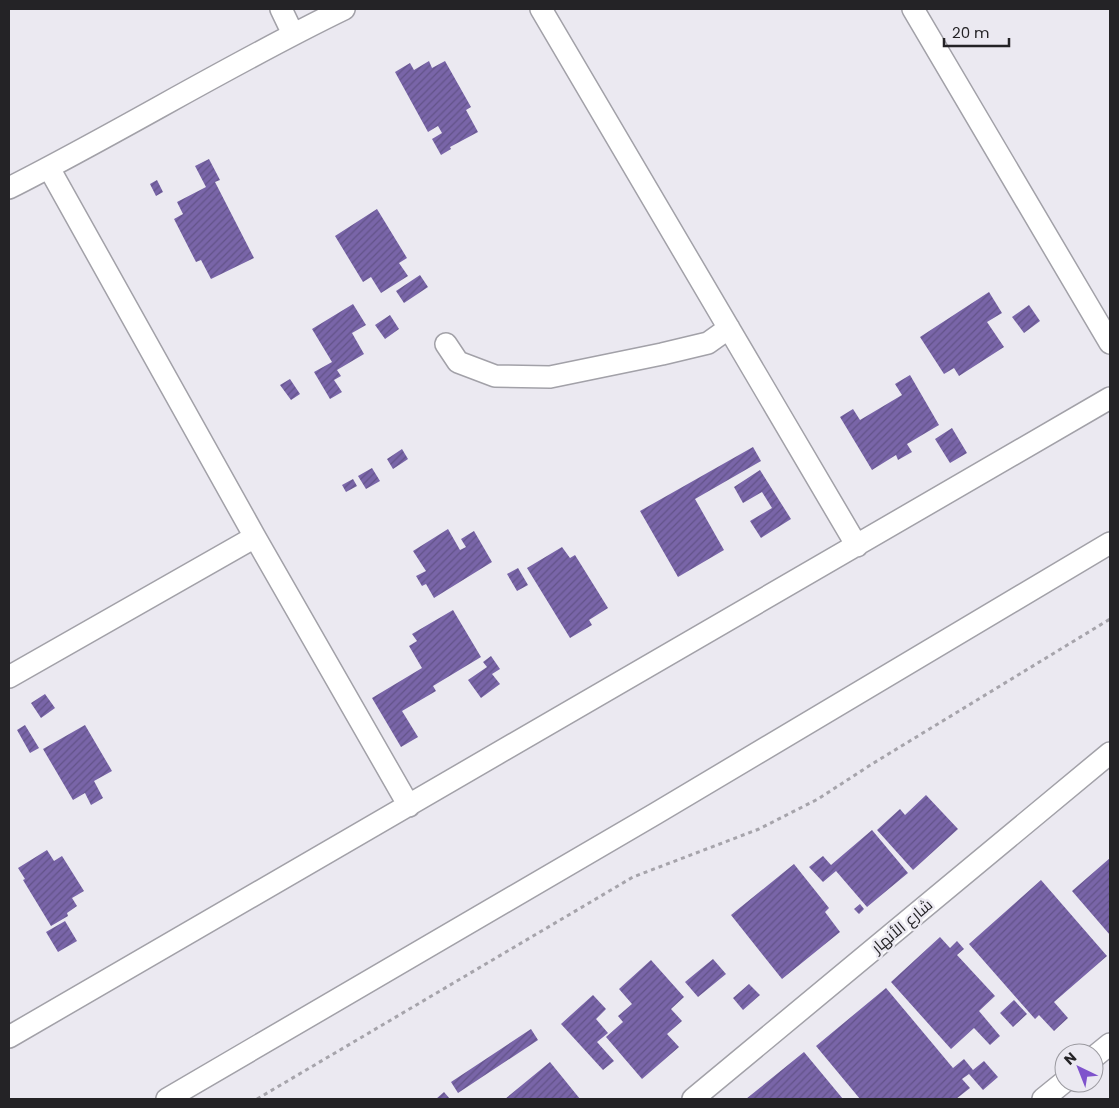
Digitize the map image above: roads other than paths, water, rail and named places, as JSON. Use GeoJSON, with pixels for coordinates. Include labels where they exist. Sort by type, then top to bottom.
{"type":"FeatureCollection","features":[{"type":"Feature","properties":{"kind":"street"},"geometry":{"type":"LineString","coordinates":[[280,9],[293,34]]}},
{"type":"Feature","properties":{"kind":"street"},"geometry":{"type":"LineString","coordinates":[[9,188],[293,34],[344,9]]}},
{"type":"Feature","properties":{"kind":"street"},"geometry":{"type":"LineString","coordinates":[[541,9],[857,546]]}},
{"type":"Feature","properties":{"kind":"street"},"geometry":{"type":"LineString","coordinates":[[913,9],[1110,343]]}},
{"type":"Feature","properties":{"kind":"street"},"geometry":{"type":"LineString","coordinates":[[49,168],[255,537],[409,806]]}},
{"type":"Feature","properties":{"kind":"street"},"geometry":{"type":"LineString","coordinates":[[446,344],[458,362],[496,376],[550,377],[708,343],[729,328]]}},
{"type":"Feature","properties":{"kind":"street"},"geometry":{"type":"LineString","coordinates":[[9,1037],[1110,398]]}},
{"type":"Feature","properties":{"kind":"street"},"geometry":{"type":"LineString","coordinates":[[9,677],[255,537]]}},
{"type":"Feature","properties":{"kind":"street"},"geometry":{"type":"LineString","coordinates":[[167,1099],[655,814],[1110,543]]}},
{"type":"Feature","properties":{"kind":"street","name":"شارع الأنهار"},"geometry":{"type":"LineString","coordinates":[[693,1099],[1110,753]]}},
{"type":"Feature","properties":{"kind":"street"},"geometry":{"type":"LineString","coordinates":[[1043,1099],[1054,1090]]}}]}
